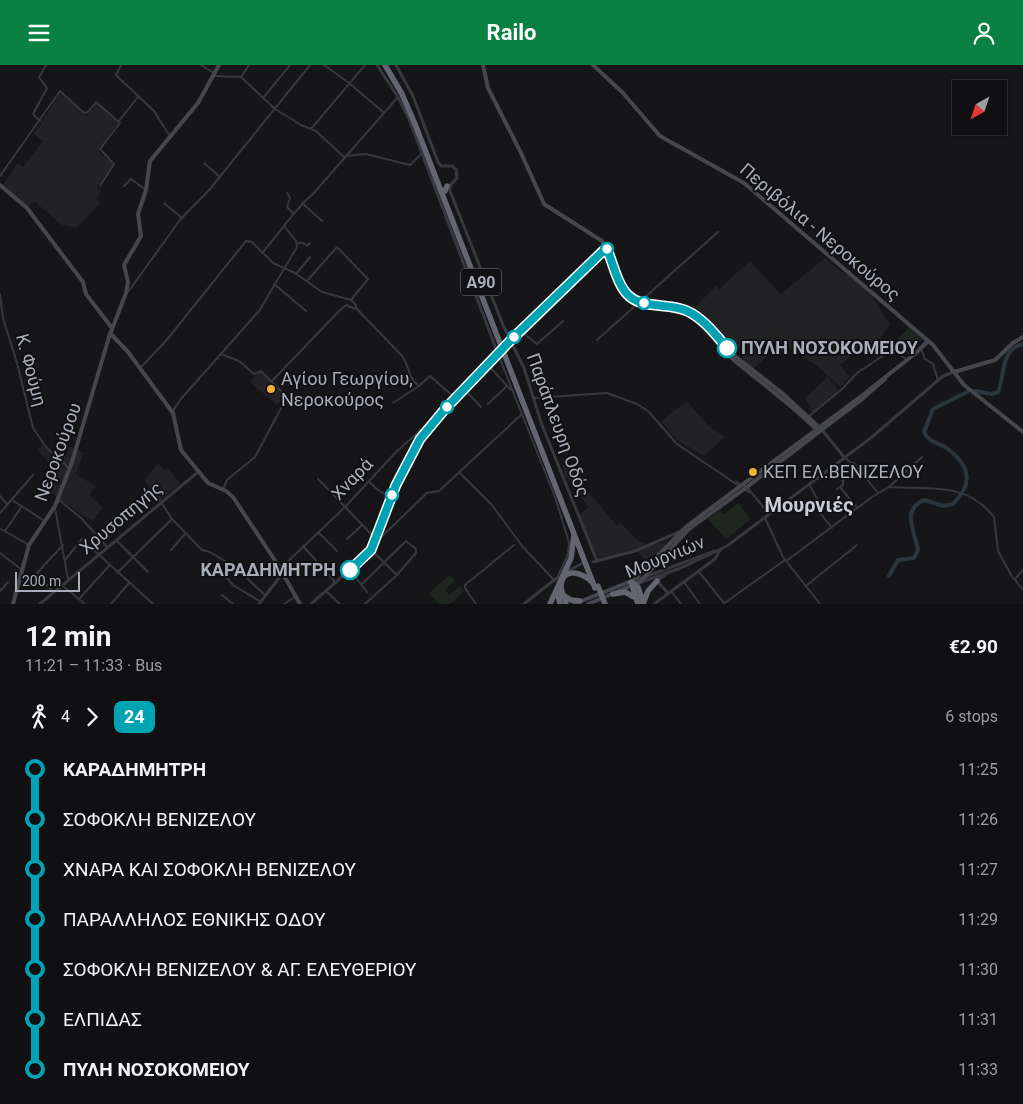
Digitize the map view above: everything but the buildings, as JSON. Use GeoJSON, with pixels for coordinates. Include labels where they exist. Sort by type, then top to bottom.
{"type":"FeatureCollection","features":[{"type":"Feature","properties":{"kind":"highway","name":"Α90"},"geometry":{"type":"LineString","coordinates":[[385,65],[413,119],[603,604]]}},
{"type":"Feature","properties":{"kind":"highway","name":"Α90"},"geometry":{"type":"LineString","coordinates":[[388,65],[409,101],[437,166],[595,586]]}},
{"type":"Feature","properties":{"kind":"highway"},"geometry":{"type":"LineString","coordinates":[[550,604],[557,581],[571,558],[574,533]]}},
{"type":"Feature","properties":{"kind":"highway"},"geometry":{"type":"LineString","coordinates":[[566,604],[562,581],[572,572],[584,575],[595,586]]}},
{"type":"Feature","properties":{"kind":"highway"},"geometry":{"type":"LineString","coordinates":[[557,581],[560,604]]}},
{"type":"Feature","properties":{"kind":"highway"},"geometry":{"type":"LineString","coordinates":[[643,604],[648,591],[657,581]]}},
{"type":"Feature","properties":{"kind":"highway"},"geometry":{"type":"LineString","coordinates":[[637,583],[637,601]]}},
{"type":"Feature","properties":{"kind":"highway"},"geometry":{"type":"LineString","coordinates":[[637,583],[643,604]]}},
{"type":"Feature","properties":{"kind":"highway"},"geometry":{"type":"LineString","coordinates":[[613,594],[625,592],[637,601]]}},
{"type":"Feature","properties":{"kind":"highway"},"geometry":{"type":"LineString","coordinates":[[563,594],[577,603]]}},
{"type":"Feature","properties":{"kind":"main road"},"geometry":{"type":"LineString","coordinates":[[126,293],[127,278],[124,265],[141,236],[138,214],[146,190],[150,161],[198,103],[219,65]]}},
{"type":"Feature","properties":{"kind":"main road"},"geometry":{"type":"LineString","coordinates":[[483,65],[488,88],[521,153],[542,202],[578,227],[593,234],[607,249],[624,291],[641,303],[669,306],[687,311],[697,317],[738,358],[782,393],[808,417],[819,432]]}},
{"type":"Feature","properties":{"kind":"main road","name":"Περιβόλια - Νεροκούρος"},"geometry":{"type":"LineString","coordinates":[[593,65],[623,93],[660,136],[744,183],[928,341],[968,389],[1023,432]]}},
{"type":"Feature","properties":{"kind":"main road"},"geometry":{"type":"LineString","coordinates":[[0,185],[27,208],[78,275],[84,284],[86,294],[112,328]]}},
{"type":"Feature","properties":{"kind":"main road","name":"Νεροκούρου"},"geometry":{"type":"LineString","coordinates":[[13,604],[29,545],[55,506],[70,469],[110,333],[126,293]]}},
{"type":"Feature","properties":{"kind":"main road"},"geometry":{"type":"LineString","coordinates":[[669,306],[695,319],[734,359],[780,395],[819,432]]}},
{"type":"Feature","properties":{"kind":"main road"},"geometry":{"type":"LineString","coordinates":[[110,333],[128,352],[173,413],[179,445],[198,472],[210,485],[222,489],[233,497],[300,604]]}},
{"type":"Feature","properties":{"kind":"main road"},"geometry":{"type":"LineString","coordinates":[[954,372],[995,360],[1013,343],[1023,337]]}},
{"type":"Feature","properties":{"kind":"main road"},"geometry":{"type":"LineString","coordinates":[[577,603],[637,583],[670,541],[689,529],[819,432],[921,349],[928,341]]}},
{"type":"Feature","properties":{"kind":"main road"},"geometry":{"type":"LineString","coordinates":[[637,583],[670,541],[680,532],[744,487]]}},
{"type":"Feature","properties":{"kind":"main road","name":"Μουρνιών"},"geometry":{"type":"LineString","coordinates":[[588,604],[637,583]]}},
{"type":"Feature","properties":{"kind":"street"},"geometry":{"type":"LineString","coordinates":[[40,121],[33,114],[47,88],[39,77],[46,65]]}},
{"type":"Feature","properties":{"kind":"street"},"geometry":{"type":"LineString","coordinates":[[121,65],[116,75],[154,111],[170,135]]}},
{"type":"Feature","properties":{"kind":"street"},"geometry":{"type":"LineString","coordinates":[[201,65],[213,74],[241,77],[275,109],[322,136],[345,157]]}},
{"type":"Feature","properties":{"kind":"street"},"geometry":{"type":"LineString","coordinates":[[241,77],[249,65]]}},
{"type":"Feature","properties":{"kind":"street"},"geometry":{"type":"LineString","coordinates":[[263,98],[290,65]]}},
{"type":"Feature","properties":{"kind":"street"},"geometry":{"type":"LineString","coordinates":[[126,293],[182,218],[220,177],[310,65]]}},
{"type":"Feature","properties":{"kind":"street"},"geometry":{"type":"LineString","coordinates":[[324,65],[349,83],[383,113]]}},
{"type":"Feature","properties":{"kind":"street"},"geometry":{"type":"LineString","coordinates":[[311,129],[365,65]]}},
{"type":"Feature","properties":{"kind":"street","name":"Παράπλευρη Οδός"},"geometry":{"type":"LineString","coordinates":[[377,65],[399,96],[498,354]]}},
{"type":"Feature","properties":{"kind":"street","name":"Παράπλευρη Οδός"},"geometry":{"type":"LineString","coordinates":[[396,65],[438,162],[441,166],[454,167],[457,172],[457,178],[449,189],[509,342],[524,368],[533,401],[595,561],[670,541]]}},
{"type":"Feature","properties":{"kind":"street"},"geometry":{"type":"LineString","coordinates":[[0,176],[60,91],[84,113],[88,112],[96,102],[118,121],[120,125],[100,149],[114,164],[100,186]]}},
{"type":"Feature","properties":{"kind":"street"},"geometry":{"type":"LineString","coordinates":[[262,253],[285,227],[302,203],[312,195],[399,96]]}},
{"type":"Feature","properties":{"kind":"street"},"geometry":{"type":"LineString","coordinates":[[118,121],[138,97]]}},
{"type":"Feature","properties":{"kind":"street"},"geometry":{"type":"LineString","coordinates":[[345,157],[366,154],[410,165],[422,153]]}},
{"type":"Feature","properties":{"kind":"street"},"geometry":{"type":"LineString","coordinates":[[204,163],[220,177]]}},
{"type":"Feature","properties":{"kind":"street"},"geometry":{"type":"LineString","coordinates":[[124,186],[131,179],[146,190]]}},
{"type":"Feature","properties":{"kind":"street"},"geometry":{"type":"LineString","coordinates":[[287,193],[290,200],[287,207],[294,214]]}},
{"type":"Feature","properties":{"kind":"street"},"geometry":{"type":"LineString","coordinates":[[164,203],[182,218]]}},
{"type":"Feature","properties":{"kind":"street"},"geometry":{"type":"LineString","coordinates":[[302,203],[322,221]]}},
{"type":"Feature","properties":{"kind":"street"},"geometry":{"type":"LineString","coordinates":[[173,413],[177,403],[259,311],[296,249],[297,243],[285,227]]}},
{"type":"Feature","properties":{"kind":"street"},"geometry":{"type":"LineString","coordinates":[[597,340],[641,303],[718,232]]}},
{"type":"Feature","properties":{"kind":"street"},"geometry":{"type":"LineString","coordinates":[[140,369],[165,343],[244,243],[250,241],[273,263],[296,274],[326,293],[351,300],[356,305],[356,309]]}},
{"type":"Feature","properties":{"kind":"street"},"geometry":{"type":"LineString","coordinates":[[297,243],[307,246],[310,243]]}},
{"type":"Feature","properties":{"kind":"street"},"geometry":{"type":"LineString","coordinates":[[307,281],[338,247],[368,278],[351,300]]}},
{"type":"Feature","properties":{"kind":"street"},"geometry":{"type":"LineString","coordinates":[[509,342],[607,249]]}},
{"type":"Feature","properties":{"kind":"street"},"geometry":{"type":"LineString","coordinates":[[296,274],[310,257]]}},
{"type":"Feature","properties":{"kind":"street"},"geometry":{"type":"LineString","coordinates":[[274,284],[306,311]]}},
{"type":"Feature","properties":{"kind":"street","name":"Κ. Φούμη"},"geometry":{"type":"LineString","coordinates":[[0,294],[1,319],[17,363],[33,428],[48,448],[70,469]]}},
{"type":"Feature","properties":{"kind":"street"},"geometry":{"type":"LineString","coordinates":[[272,381],[346,305],[356,309],[402,356],[409,368],[410,378],[419,386]]}},
{"type":"Feature","properties":{"kind":"street"},"geometry":{"type":"LineString","coordinates":[[520,330],[538,344],[563,321]]}},
{"type":"Feature","properties":{"kind":"street"},"geometry":{"type":"LineString","coordinates":[[808,417],[841,390],[857,373],[893,349],[907,360]]}},
{"type":"Feature","properties":{"kind":"street"},"geometry":{"type":"LineString","coordinates":[[921,349],[925,359],[933,364],[938,380]]}},
{"type":"Feature","properties":{"kind":"street","name":"Χναρά"},"geometry":{"type":"LineString","coordinates":[[372,548],[374,537],[413,449],[445,409],[502,350]]}},
{"type":"Feature","properties":{"kind":"street"},"geometry":{"type":"LineString","coordinates":[[221,354],[239,361],[254,374],[261,371],[286,394],[286,398],[255,457],[227,480],[222,489]]}},
{"type":"Feature","properties":{"kind":"street"},"geometry":{"type":"LineString","coordinates":[[498,354],[555,497],[569,542],[566,559],[557,581],[524,604]]}},
{"type":"Feature","properties":{"kind":"street"},"geometry":{"type":"LineString","coordinates":[[488,364],[513,391]]}},
{"type":"Feature","properties":{"kind":"street"},"geometry":{"type":"LineString","coordinates":[[654,604],[715,559],[720,550],[882,428],[938,380],[954,372]]}},
{"type":"Feature","properties":{"kind":"street"},"geometry":{"type":"LineString","coordinates":[[393,403],[419,386],[430,376],[455,398]]}},
{"type":"Feature","properties":{"kind":"street"},"geometry":{"type":"LineString","coordinates":[[488,404],[507,386]]}},
{"type":"Feature","properties":{"kind":"street"},"geometry":{"type":"LineString","coordinates":[[464,389],[481,407]]}},
{"type":"Feature","properties":{"kind":"street"},"geometry":{"type":"LineString","coordinates":[[533,401],[607,393],[637,404],[648,411],[677,444],[744,487],[769,514]]}},
{"type":"Feature","properties":{"kind":"street"},"geometry":{"type":"LineString","coordinates":[[519,408],[523,407]]}},
{"type":"Feature","properties":{"kind":"street","name":"Χναρά"},"geometry":{"type":"LineString","coordinates":[[281,571],[303,546],[345,507],[396,452],[445,409]]}},
{"type":"Feature","properties":{"kind":"street"},"geometry":{"type":"LineString","coordinates":[[311,604],[350,570],[427,493],[439,491],[522,415]]}},
{"type":"Feature","properties":{"kind":"street"},"geometry":{"type":"LineString","coordinates":[[819,432],[844,457],[855,463],[878,493]]}},
{"type":"Feature","properties":{"kind":"street"},"geometry":{"type":"LineString","coordinates":[[698,571],[723,604],[889,487],[922,457]]}},
{"type":"Feature","properties":{"kind":"street"},"geometry":{"type":"LineString","coordinates":[[832,467],[844,481],[839,488],[858,508]]}},
{"type":"Feature","properties":{"kind":"street","name":"Χρυσοπηγής"},"geometry":{"type":"LineString","coordinates":[[40,604],[198,472]]}},
{"type":"Feature","properties":{"kind":"street"},"geometry":{"type":"LineString","coordinates":[[459,472],[492,505],[522,546],[557,581]]}},
{"type":"Feature","properties":{"kind":"street"},"geometry":{"type":"LineString","coordinates":[[0,513],[33,475]]}},
{"type":"Feature","properties":{"kind":"street"},"geometry":{"type":"LineString","coordinates":[[318,479],[374,537]]}},
{"type":"Feature","properties":{"kind":"street"},"geometry":{"type":"LineString","coordinates":[[369,481],[381,493],[391,498]]}},
{"type":"Feature","properties":{"kind":"street"},"geometry":{"type":"LineString","coordinates":[[809,484],[821,506]]}},
{"type":"Feature","properties":{"kind":"street"},"geometry":{"type":"LineString","coordinates":[[151,487],[172,519],[202,550],[210,552],[235,567],[266,596]]}},
{"type":"Feature","properties":{"kind":"street"},"geometry":{"type":"LineString","coordinates":[[889,487],[961,491],[965,493],[994,517],[998,551],[1014,580],[1023,589]]}},
{"type":"Feature","properties":{"kind":"street"},"geometry":{"type":"LineString","coordinates":[[0,496],[7,504]]}},
{"type":"Feature","properties":{"kind":"street"},"geometry":{"type":"LineString","coordinates":[[58,499],[82,519],[108,548]]}},
{"type":"Feature","properties":{"kind":"street"},"geometry":{"type":"LineString","coordinates":[[12,500],[46,522]]}},
{"type":"Feature","properties":{"kind":"street"},"geometry":{"type":"LineString","coordinates":[[5,531],[22,506]]}},
{"type":"Feature","properties":{"kind":"street"},"geometry":{"type":"LineString","coordinates":[[55,506],[68,579]]}},
{"type":"Feature","properties":{"kind":"street"},"geometry":{"type":"LineString","coordinates":[[821,514],[832,529]]}},
{"type":"Feature","properties":{"kind":"street"},"geometry":{"type":"LineString","coordinates":[[765,517],[786,560],[820,604]]}},
{"type":"Feature","properties":{"kind":"street"},"geometry":{"type":"LineString","coordinates":[[117,573],[172,519]]}},
{"type":"Feature","properties":{"kind":"street"},"geometry":{"type":"LineString","coordinates":[[347,539],[362,525]]}},
{"type":"Feature","properties":{"kind":"street"},"geometry":{"type":"LineString","coordinates":[[1,529],[29,545]]}},
{"type":"Feature","properties":{"kind":"street"},"geometry":{"type":"LineString","coordinates":[[318,532],[337,551]]}},
{"type":"Feature","properties":{"kind":"street"},"geometry":{"type":"LineString","coordinates":[[171,549],[185,533]]}},
{"type":"Feature","properties":{"kind":"street"},"geometry":{"type":"LineString","coordinates":[[65,560],[82,539],[153,604]]}},
{"type":"Feature","properties":{"kind":"street"},"geometry":{"type":"LineString","coordinates":[[116,541],[148,572]]}},
{"type":"Feature","properties":{"kind":"street"},"geometry":{"type":"LineString","coordinates":[[362,584],[406,541],[410,542],[416,553],[397,575],[365,604]]}},
{"type":"Feature","properties":{"kind":"street"},"geometry":{"type":"LineString","coordinates":[[53,592],[37,573],[63,545]]}},
{"type":"Feature","properties":{"kind":"street"},"geometry":{"type":"LineString","coordinates":[[476,604],[465,588],[465,585],[514,545]]}},
{"type":"Feature","properties":{"kind":"street"},"geometry":{"type":"LineString","coordinates":[[807,585],[857,545]]}},
{"type":"Feature","properties":{"kind":"street"},"geometry":{"type":"LineString","coordinates":[[303,546],[336,583]]}},
{"type":"Feature","properties":{"kind":"street"},"geometry":{"type":"LineString","coordinates":[[372,548],[397,575]]}},
{"type":"Feature","properties":{"kind":"street","name":"Μουρνιών"},"geometry":{"type":"LineString","coordinates":[[637,583],[668,573],[720,550]]}},
{"type":"Feature","properties":{"kind":"street","name":"Μουρνιών"},"geometry":{"type":"LineString","coordinates":[[637,583],[720,550]]}},
{"type":"Feature","properties":{"kind":"street"},"geometry":{"type":"LineString","coordinates":[[0,553],[22,570]]}},
{"type":"Feature","properties":{"kind":"street"},"geometry":{"type":"LineString","coordinates":[[568,571],[581,564]]}},
{"type":"Feature","properties":{"kind":"street"},"geometry":{"type":"LineString","coordinates":[[79,599],[110,566]]}},
{"type":"Feature","properties":{"kind":"street"},"geometry":{"type":"LineString","coordinates":[[350,570],[367,592]]}},
{"type":"Feature","properties":{"kind":"street"},"geometry":{"type":"LineString","coordinates":[[1014,580],[1023,570]]}},
{"type":"Feature","properties":{"kind":"street"},"geometry":{"type":"LineString","coordinates":[[221,571],[234,585],[260,603],[281,571]]}},
{"type":"Feature","properties":{"kind":"street"},"geometry":{"type":"LineString","coordinates":[[668,573],[657,581],[681,604]]}},
{"type":"Feature","properties":{"kind":"street"},"geometry":{"type":"LineString","coordinates":[[0,591],[8,582]]}},
{"type":"Feature","properties":{"kind":"street"},"geometry":{"type":"LineString","coordinates":[[684,582],[700,604]]}},
{"type":"Feature","properties":{"kind":"street"},"geometry":{"type":"LineString","coordinates":[[111,604],[129,583]]}},
{"type":"Feature","properties":{"kind":"street"},"geometry":{"type":"LineString","coordinates":[[61,585],[85,604]]}},
{"type":"Feature","properties":{"kind":"street"},"geometry":{"type":"LineString","coordinates":[[326,591],[340,604]]}},
{"type":"Feature","properties":{"kind":"street"},"geometry":{"type":"LineString","coordinates":[[222,595],[233,604]]}},
{"type":"Feature","properties":{"kind":"street"},"geometry":{"type":"LineString","coordinates":[[284,604],[295,597]]}},
{"type":"Feature","properties":{"kind":"shaded area"},"geometry":{"type":"Polygon","coordinates":[[[60,93],[87,117],[96,103],[118,123],[98,151],[113,164],[97,188],[101,192],[96,198],[100,203],[77,228],[62,225],[34,201],[27,208],[2,186],[18,163],[23,167],[43,141],[34,134],[60,93]]]}},
{"type":"Feature","properties":{"kind":"shaded area"},"geometry":{"type":"Polygon","coordinates":[[[825,258],[870,293],[890,325],[881,337],[878,346],[869,343],[840,365],[850,377],[841,387],[813,363],[789,348],[768,355],[753,369],[742,359],[744,354],[740,349],[732,351],[691,311],[716,286],[719,289],[750,261],[781,294],[825,258]]]}},
{"type":"Feature","properties":{"kind":"shaded area"},"geometry":{"type":"Polygon","coordinates":[[[909,327],[923,339],[908,355],[895,342],[909,327]]]}},
{"type":"Feature","properties":{"kind":"shaded area"},"geometry":{"type":"Polygon","coordinates":[[[777,331],[779,333],[751,345],[750,343],[777,331]]]}},
{"type":"Feature","properties":{"kind":"shaded area"},"geometry":{"type":"Polygon","coordinates":[[[259,371],[287,396],[277,405],[250,382],[259,371]]]}},
{"type":"Feature","properties":{"kind":"shaded area"},"geometry":{"type":"Polygon","coordinates":[[[827,377],[839,390],[812,413],[805,398],[827,377]]]}},
{"type":"Feature","properties":{"kind":"shaded area"},"geometry":{"type":"Polygon","coordinates":[[[687,401],[707,425],[725,437],[704,456],[677,440],[661,421],[687,401]]]}},
{"type":"Feature","properties":{"kind":"shaded area"},"geometry":{"type":"Polygon","coordinates":[[[43,443],[60,461],[62,456],[66,456],[70,447],[84,453],[75,474],[96,486],[89,495],[103,508],[93,520],[83,516],[46,489],[51,481],[46,473],[51,465],[38,450],[43,443]]]}},
{"type":"Feature","properties":{"kind":"shaded area"},"geometry":{"type":"Polygon","coordinates":[[[158,464],[165,470],[167,468],[180,483],[159,502],[153,490],[144,480],[158,464]]]}},
{"type":"Feature","properties":{"kind":"shaded area"},"geometry":{"type":"Polygon","coordinates":[[[562,464],[570,469],[617,526],[621,523],[636,539],[649,546],[668,541],[649,564],[636,550],[598,559],[579,515],[589,507],[565,476],[562,464]]]}},
{"type":"Feature","properties":{"kind":"shaded area"},"geometry":{"type":"Polygon","coordinates":[[[738,503],[751,519],[726,539],[708,519],[720,510],[724,514],[738,503]]]}},
{"type":"Feature","properties":{"kind":"shaded area"},"geometry":{"type":"Polygon","coordinates":[[[450,575],[455,581],[445,590],[449,595],[460,586],[464,591],[450,604],[439,604],[429,593],[450,575]]]}},
{"type":"Feature","properties":{"kind":"waterway"},"geometry":{"type":"LineString","coordinates":[[975,391],[992,394],[998,392],[1004,364],[1010,351],[1023,344]]}},
{"type":"Feature","properties":{"kind":"waterway"},"geometry":{"type":"LineString","coordinates":[[889,576],[898,560],[914,558],[918,549],[911,521],[913,508],[925,500],[943,506],[953,504],[964,489],[967,476],[961,462],[948,449],[931,440],[924,432],[933,409],[967,392]]}},
{"type":"Feature","properties":{"kind":"bus line","name":"24"},"geometry":{"type":"LineString","coordinates":[[350,570],[371,550],[396,485],[413,449],[420,439],[445,409],[510,341],[603,251],[607,249],[624,291],[636,301],[687,311],[697,317],[727,348]]}},
{"type":"Feature","properties":{"kind":"place","name":"ΠΥΛΗ ΝΟΣΟΚΟΜΕΙΟΥ"},"geometry":{"type":"Point","coordinates":[727,348]}},
{"type":"Feature","properties":{"kind":"place","name":"Αγίου Γεωργίου, Νεροκούρος"},"geometry":{"type":"Point","coordinates":[271,389]}},
{"type":"Feature","properties":{"kind":"place","name":"ΚΕΠ ΕΛ.ΒΕΝΙΖΕΛΟΥ"},"geometry":{"type":"Point","coordinates":[753,472]}},
{"type":"Feature","properties":{"kind":"place","name":"ΚΑΡΑΔΗΜΗΤΡΗ"},"geometry":{"type":"Point","coordinates":[350,570]}},
{"type":"Feature","properties":{"kind":"district","name":"Μουρνιές"},"geometry":{"type":"Point","coordinates":[809,505]}}]}
